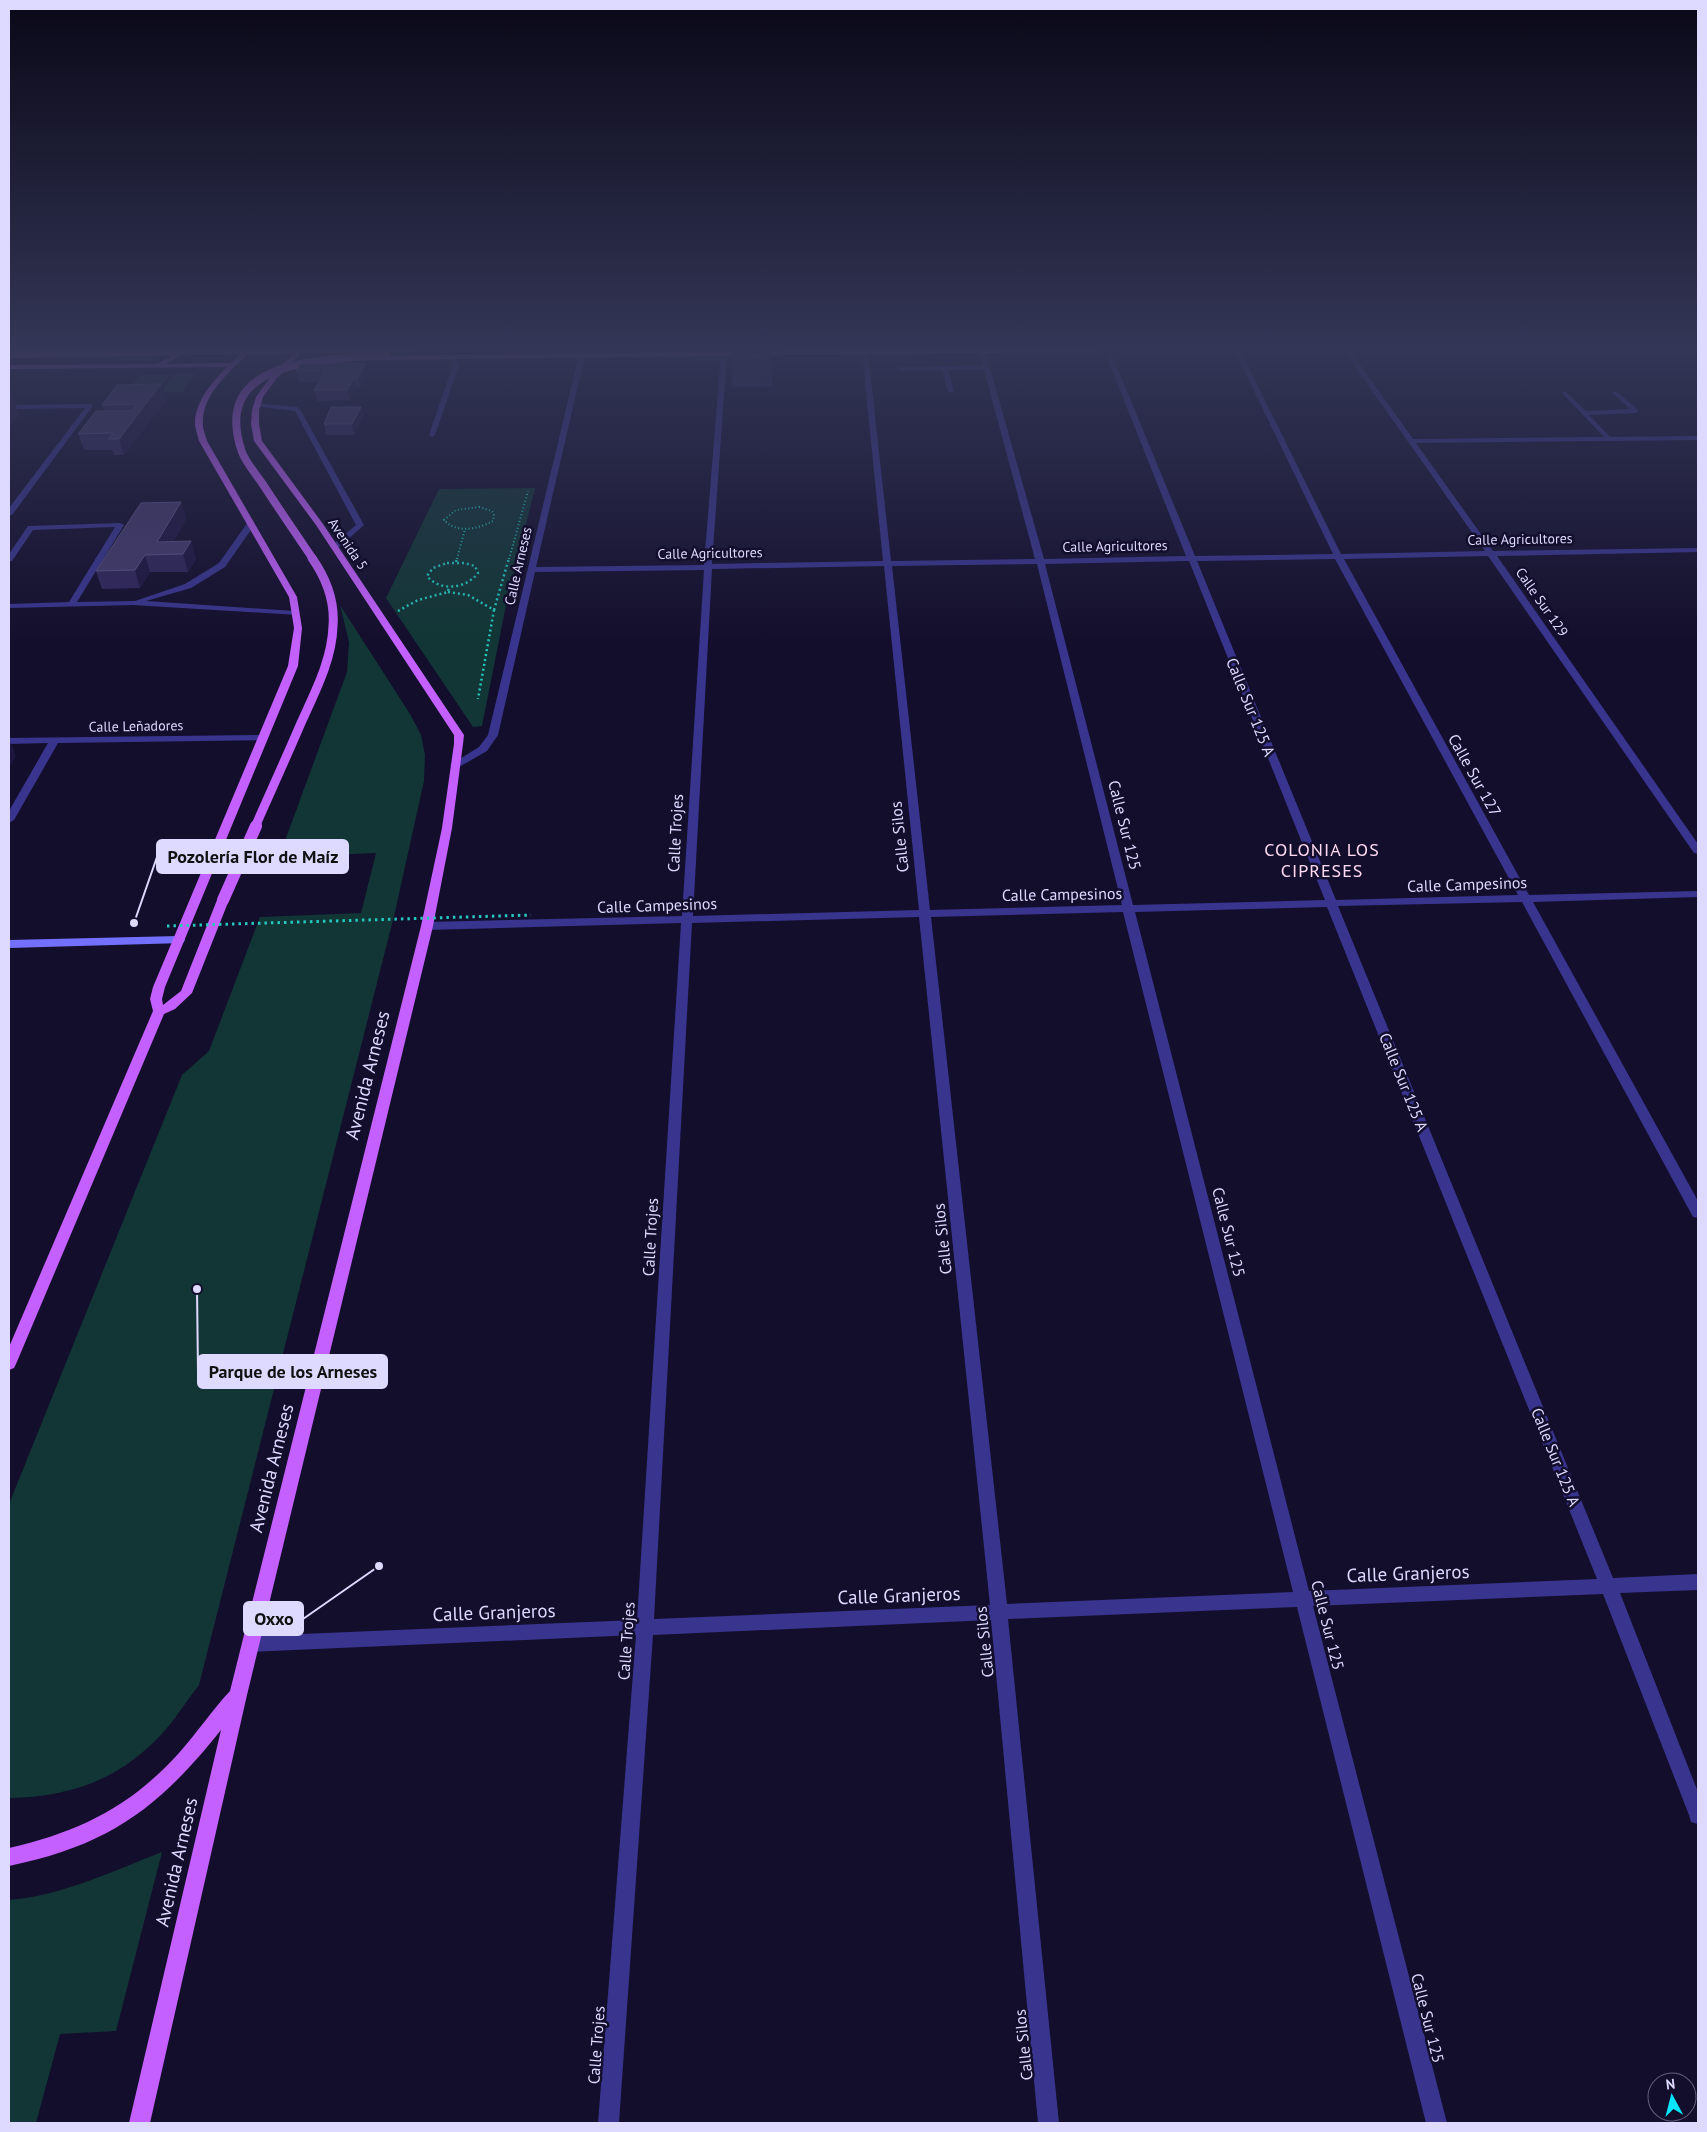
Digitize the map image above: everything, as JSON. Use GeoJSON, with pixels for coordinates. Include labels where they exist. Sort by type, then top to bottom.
{"type":"FeatureCollection","features":[{"type":"Feature","properties":{"kind":"main road"},"geometry":{"type":"LineString","coordinates":[[9,1364],[159,1011],[157,993],[293,666],[298,628],[293,597],[205,444]]}},
{"type":"Feature","properties":{"kind":"main road"},"geometry":{"type":"LineString","coordinates":[[159,1011],[171,1006],[186,993],[223,900],[320,680],[330,649],[335,623],[328,590],[320,570],[242,453],[239,444]]}},
{"type":"Feature","properties":{"kind":"main road","name":"Avenida 5"},"geometry":{"type":"LineString","coordinates":[[261,444],[334,547],[459,735],[455,765]]}},
{"type":"Feature","properties":{"kind":"main road","name":"Avenida Arneses"},"geometry":{"type":"LineString","coordinates":[[139,2123],[238,1695],[427,926],[452,801],[455,765]]}},
{"type":"Feature","properties":{"kind":"main road"},"geometry":{"type":"LineString","coordinates":[[9,1857],[45,1850],[82,1836],[124,1813],[150,1794],[178,1767],[238,1695]]}},
{"type":"Feature","properties":{"kind":"street","name":"Calle Arneses"},"geometry":{"type":"LineString","coordinates":[[455,765],[483,749],[492,735],[561,444]]}},
{"type":"Feature","properties":{"kind":"street","name":"Calle Trojes"},"geometry":{"type":"LineString","coordinates":[[608,2123],[644,1627],[708,566],[717,444]]}},
{"type":"Feature","properties":{"kind":"street","name":"Calle Silos"},"geometry":{"type":"LineString","coordinates":[[876,444],[999,1612],[1048,2123]]}},
{"type":"Feature","properties":{"kind":"street","name":"Calle Sur 125"},"geometry":{"type":"LineString","coordinates":[[1008,444],[1040,561],[1436,2123]]}},
{"type":"Feature","properties":{"kind":"street","name":"Calle Sur 125 A"},"geometry":{"type":"LineString","coordinates":[[1145,444],[1608,1586],[1698,1815]]}},
{"type":"Feature","properties":{"kind":"street","name":"Calle Sur 127"},"geometry":{"type":"LineString","coordinates":[[1283,444],[1338,556],[1698,1213]]}},
{"type":"Feature","properties":{"kind":"street","name":"Calle Sur 129"},"geometry":{"type":"LineString","coordinates":[[1413,444],[1698,851]]}},
{"type":"Feature","properties":{"kind":"street","name":"Calle Agricultores"},"geometry":{"type":"LineString","coordinates":[[532,570],[1698,550]]}},
{"type":"Feature","properties":{"kind":"street","name":"Calle Leñadores"},"geometry":{"type":"LineString","coordinates":[[9,741],[263,738]]}},
{"type":"Feature","properties":{"kind":"street"},"geometry":{"type":"LineString","coordinates":[[9,820],[55,740]]}},
{"type":"Feature","properties":{"kind":"street","name":"Calle Campesinos"},"geometry":{"type":"LineString","coordinates":[[427,926],[1698,894]]}},
{"type":"Feature","properties":{"kind":"street"},"geometry":{"type":"LineString","coordinates":[[9,944],[179,940]]}},
{"type":"Feature","properties":{"kind":"street","name":"Calle Granjeros"},"geometry":{"type":"LineString","coordinates":[[251,1644],[1698,1582]]}},
{"type":"Feature","properties":{"kind":"lane"},"geometry":{"type":"LineString","coordinates":[[9,512],[61,444]]}},
{"type":"Feature","properties":{"kind":"lane"},"geometry":{"type":"LineString","coordinates":[[316,444],[360,525],[334,547]]}},
{"type":"Feature","properties":{"kind":"lane"},"geometry":{"type":"LineString","coordinates":[[133,604],[188,586],[222,565],[251,524]]}},
{"type":"Feature","properties":{"kind":"lane"},"geometry":{"type":"LineString","coordinates":[[9,558],[31,528],[120,525],[71,605]]}},
{"type":"Feature","properties":{"kind":"lane"},"geometry":{"type":"LineString","coordinates":[[9,606],[133,604],[295,613]]}},
{"type":"Feature","properties":{"kind":"path"},"geometry":{"type":"LineString","coordinates":[[478,703],[494,610],[528,491]]}},
{"type":"Feature","properties":{"kind":"path"},"geometry":{"type":"LineString","coordinates":[[471,507],[486,509],[494,514],[492,521],[488,524],[465,529],[450,526],[444,520],[456,510],[471,507]]}},
{"type":"Feature","properties":{"kind":"path"},"geometry":{"type":"LineString","coordinates":[[456,562],[465,529]]}},
{"type":"Feature","properties":{"kind":"path"},"geometry":{"type":"LineString","coordinates":[[456,562],[476,566],[478,573],[472,580],[449,586],[434,583],[427,576],[428,572],[439,565],[456,562]]}},
{"type":"Feature","properties":{"kind":"path"},"geometry":{"type":"LineString","coordinates":[[448,592],[449,586]]}},
{"type":"Feature","properties":{"kind":"path"},"geometry":{"type":"LineString","coordinates":[[382,619],[418,600],[448,592],[468,596],[494,610]]}},
{"type":"Feature","properties":{"kind":"path"},"geometry":{"type":"LineString","coordinates":[[167,926],[532,915]]}},
{"type":"Feature","properties":{"kind":"green space"},"geometry":{"type":"Polygon","coordinates":[[[535,488],[505,610],[482,726],[473,727],[386,598],[439,489],[535,488]]]}},
{"type":"Feature","properties":{"kind":"green space"},"geometry":{"type":"Polygon","coordinates":[[[340,605],[410,714],[421,735],[425,755],[424,781],[395,912],[199,1685],[167,1728],[133,1760],[115,1772],[76,1789],[55,1794],[9,1798],[9,1504],[182,1075],[209,1051],[260,917],[361,913],[376,853],[279,857],[347,672],[349,642],[340,605]]]}},
{"type":"Feature","properties":{"kind":"green space"},"geometry":{"type":"Polygon","coordinates":[[[162,1852],[116,2031],[60,2034],[36,2123],[9,2123],[9,1900],[28,1898],[67,1888],[162,1852]]]}},
{"type":"Feature","properties":{"kind":"building"},"geometry":{"type":"Polygon","coordinates":[[[181,502],[157,542],[191,541],[183,554],[145,555],[135,570],[96,571],[141,503],[181,502]]]}},
{"type":"Feature","properties":{"kind":"place","name":"Pozolería Flor de Maíz"},"geometry":{"type":"Point","coordinates":[134,923]}},
{"type":"Feature","properties":{"kind":"place","name":"Parque de los Arneses"},"geometry":{"type":"Point","coordinates":[197,1289]}},
{"type":"Feature","properties":{"kind":"place","name":"Oxxo"},"geometry":{"type":"Point","coordinates":[379,1566]}},
{"type":"Feature","properties":{"kind":"district","name":"COLONIA LOS CIPRESES"},"geometry":{"type":"Point","coordinates":[1322,860]}}]}
